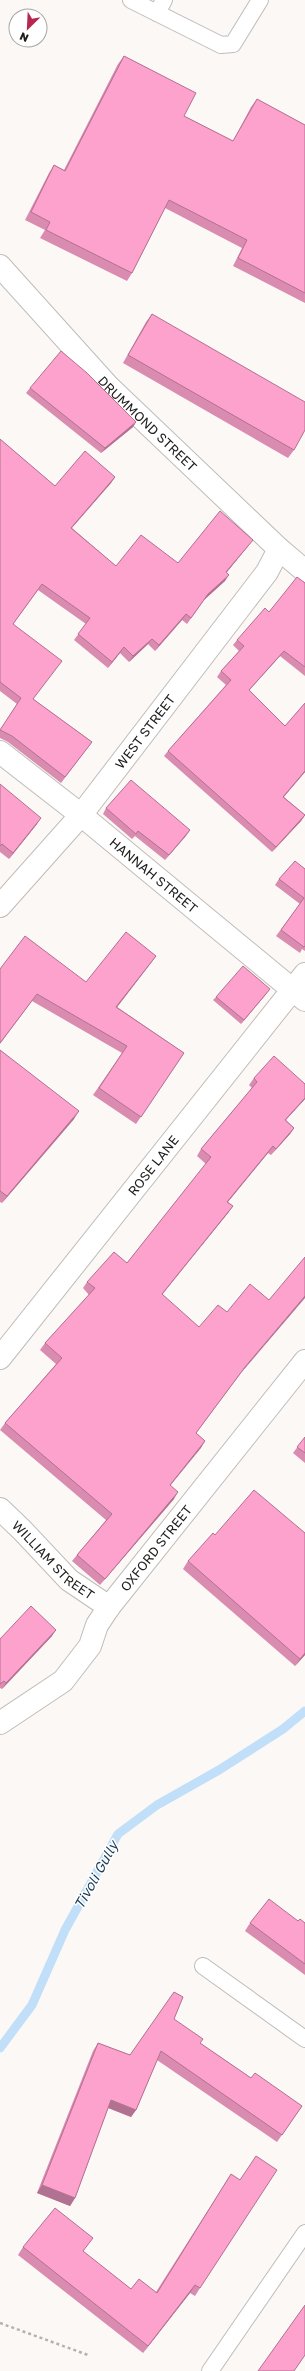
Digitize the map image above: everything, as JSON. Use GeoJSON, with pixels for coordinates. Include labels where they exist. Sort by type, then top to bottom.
{"type":"FeatureCollection","features":[{"type":"Feature","properties":{"kind":"street","name":"DRUMMOND STREET"},"geometry":{"type":"LineString","coordinates":[[0,266],[109,387],[279,549],[305,571]]}},
{"type":"Feature","properties":{"kind":"street","name":"WEST STREET"},"geometry":{"type":"LineString","coordinates":[[0,906],[81,815],[267,572],[279,549]]}},
{"type":"Feature","properties":{"kind":"street","name":"HANNAH STREET"},"geometry":{"type":"LineString","coordinates":[[0,752],[301,988]]}},
{"type":"Feature","properties":{"kind":"street","name":"ROSE LANE"},"geometry":{"type":"LineString","coordinates":[[0,1358],[301,988]]}},
{"type":"Feature","properties":{"kind":"street","name":"OXFORD STREET"},"geometry":{"type":"LineString","coordinates":[[0,1722],[63,1681],[90,1646],[97,1625],[109,1607],[305,1361]]}},
{"type":"Feature","properties":{"kind":"street","name":"WILLIAM STREET"},"geometry":{"type":"LineString","coordinates":[[0,1509],[69,1580],[109,1607]]}},
{"type":"Feature","properties":{"kind":"lane"},"geometry":{"type":"LineString","coordinates":[[131,0],[161,7],[221,46],[233,44],[260,0]]}},
{"type":"Feature","properties":{"kind":"lane"},"geometry":{"type":"LineString","coordinates":[[203,1966],[305,2039]]}},
{"type":"Feature","properties":{"kind":"lane"},"geometry":{"type":"LineString","coordinates":[[210,2371],[305,2233]]}},
{"type":"Feature","properties":{"kind":"path"},"geometry":{"type":"LineString","coordinates":[[0,2323],[88,2354]]}},
{"type":"Feature","properties":{"kind":"building"},"geometry":{"type":"Polygon","coordinates":[[[124,56],[196,93],[184,116],[233,141],[257,99],[305,125],[305,293],[238,258],[247,240],[169,200],[132,273],[46,230],[50,222],[31,212],[54,165],[65,171],[124,56]]]}},
{"type":"Feature","properties":{"kind":"building"},"geometry":{"type":"Polygon","coordinates":[[[152,314],[305,402],[305,430],[294,450],[128,355],[152,314]]]}},
{"type":"Feature","properties":{"kind":"building"},"geometry":{"type":"Polygon","coordinates":[[[61,351],[87,373],[136,422],[105,448],[30,388],[61,351]]]}},
{"type":"Feature","properties":{"kind":"building"},"geometry":{"type":"Polygon","coordinates":[[[0,439],[55,486],[85,451],[115,477],[71,528],[116,566],[141,535],[178,563],[220,511],[253,540],[226,572],[229,575],[208,594],[191,618],[186,614],[159,645],[152,639],[133,656],[124,647],[112,662],[78,634],[90,618],[42,584],[13,624],[62,661],[33,699],[92,742],[65,777],[12,736],[0,730],[21,698],[0,682],[0,439]]]}},
{"type":"Feature","properties":{"kind":"building"},"geometry":{"type":"Polygon","coordinates":[[[297,577],[305,583],[305,667],[284,651],[249,690],[285,726],[305,703],[305,771],[283,797],[305,815],[276,847],[168,751],[231,680],[221,671],[244,646],[237,640],[265,608],[269,612],[297,577]]]}},
{"type":"Feature","properties":{"kind":"building"},"geometry":{"type":"Polygon","coordinates":[[[131,780],[190,830],[169,855],[138,831],[136,834],[106,808],[131,780]]]}},
{"type":"Feature","properties":{"kind":"building"},"geometry":{"type":"Polygon","coordinates":[[[0,784],[41,818],[13,853],[2,844],[0,846],[0,784]]]}},
{"type":"Feature","properties":{"kind":"building"},"geometry":{"type":"Polygon","coordinates":[[[295,861],[305,869],[304,947],[281,930],[304,898],[279,879],[295,861]]]}},
{"type":"Feature","properties":{"kind":"building"},"geometry":{"type":"Polygon","coordinates":[[[126,932],[156,956],[116,1007],[184,1053],[141,1117],[99,1088],[127,1046],[37,994],[0,1043],[0,969],[25,936],[86,982],[126,932]]]}},
{"type":"Feature","properties":{"kind":"building"},"geometry":{"type":"Polygon","coordinates":[[[243,966],[270,989],[244,1020],[216,997],[243,966]]]}},
{"type":"Feature","properties":{"kind":"building"},"geometry":{"type":"Polygon","coordinates":[[[0,1050],[79,1111],[7,1196],[0,1191],[0,1050]]]}},
{"type":"Feature","properties":{"kind":"building"},"geometry":{"type":"Polygon","coordinates":[[[274,1056],[305,1084],[305,1098],[285,1120],[294,1128],[276,1149],[273,1146],[227,1202],[233,1206],[162,1294],[199,1327],[218,1305],[227,1312],[250,1284],[269,1300],[305,1257],[305,1296],[245,1367],[196,1433],[205,1441],[170,1485],[178,1492],[105,1579],[77,1555],[112,1514],[5,1423],[62,1358],[45,1343],[95,1288],[87,1282],[114,1252],[127,1263],[211,1157],[201,1149],[257,1082],[254,1078],[274,1056]]]}},
{"type":"Feature","properties":{"kind":"building"},"geometry":{"type":"Polygon","coordinates":[[[305,1437],[305,1453],[297,1447],[305,1437]]]}},
{"type":"Feature","properties":{"kind":"building"},"geometry":{"type":"Polygon","coordinates":[[[254,1490],[305,1533],[305,1653],[300,1659],[188,1561],[213,1533],[215,1535],[254,1490]]]}},
{"type":"Feature","properties":{"kind":"building"},"geometry":{"type":"Polygon","coordinates":[[[31,1606],[56,1630],[6,1683],[4,1681],[0,1684],[0,1639],[31,1606]]]}},
{"type":"Feature","properties":{"kind":"building"},"geometry":{"type":"Polygon","coordinates":[[[269,1899],[298,1921],[300,1919],[305,1923],[305,1964],[250,1923],[269,1899]]]}},
{"type":"Feature","properties":{"kind":"building"},"geometry":{"type":"Polygon","coordinates":[[[174,1992],[183,1997],[174,2019],[203,2039],[200,2043],[251,2078],[255,2073],[302,2106],[282,2135],[161,2051],[136,2110],[111,2100],[75,2198],[42,2185],[98,2043],[130,2055],[174,1992]]]}},
{"type":"Feature","properties":{"kind":"building"},"geometry":{"type":"Polygon","coordinates":[[[256,2156],[277,2170],[200,2288],[195,2285],[148,2346],[23,2247],[55,2208],[93,2238],[83,2251],[131,2289],[139,2279],[157,2293],[231,2174],[240,2180],[256,2156]]]}},
{"type":"Feature","properties":{"kind":"building"},"geometry":{"type":"Polygon","coordinates":[[[305,2305],[305,2355],[294,2371],[258,2371],[305,2305]]]}},
{"type":"Feature","properties":{"kind":"waterway","name":"Tivoli Gully"},"geometry":{"type":"LineString","coordinates":[[0,2048],[32,2005],[65,1930],[118,1834],[157,1805],[219,1770],[283,1729],[305,1711]]}}]}
